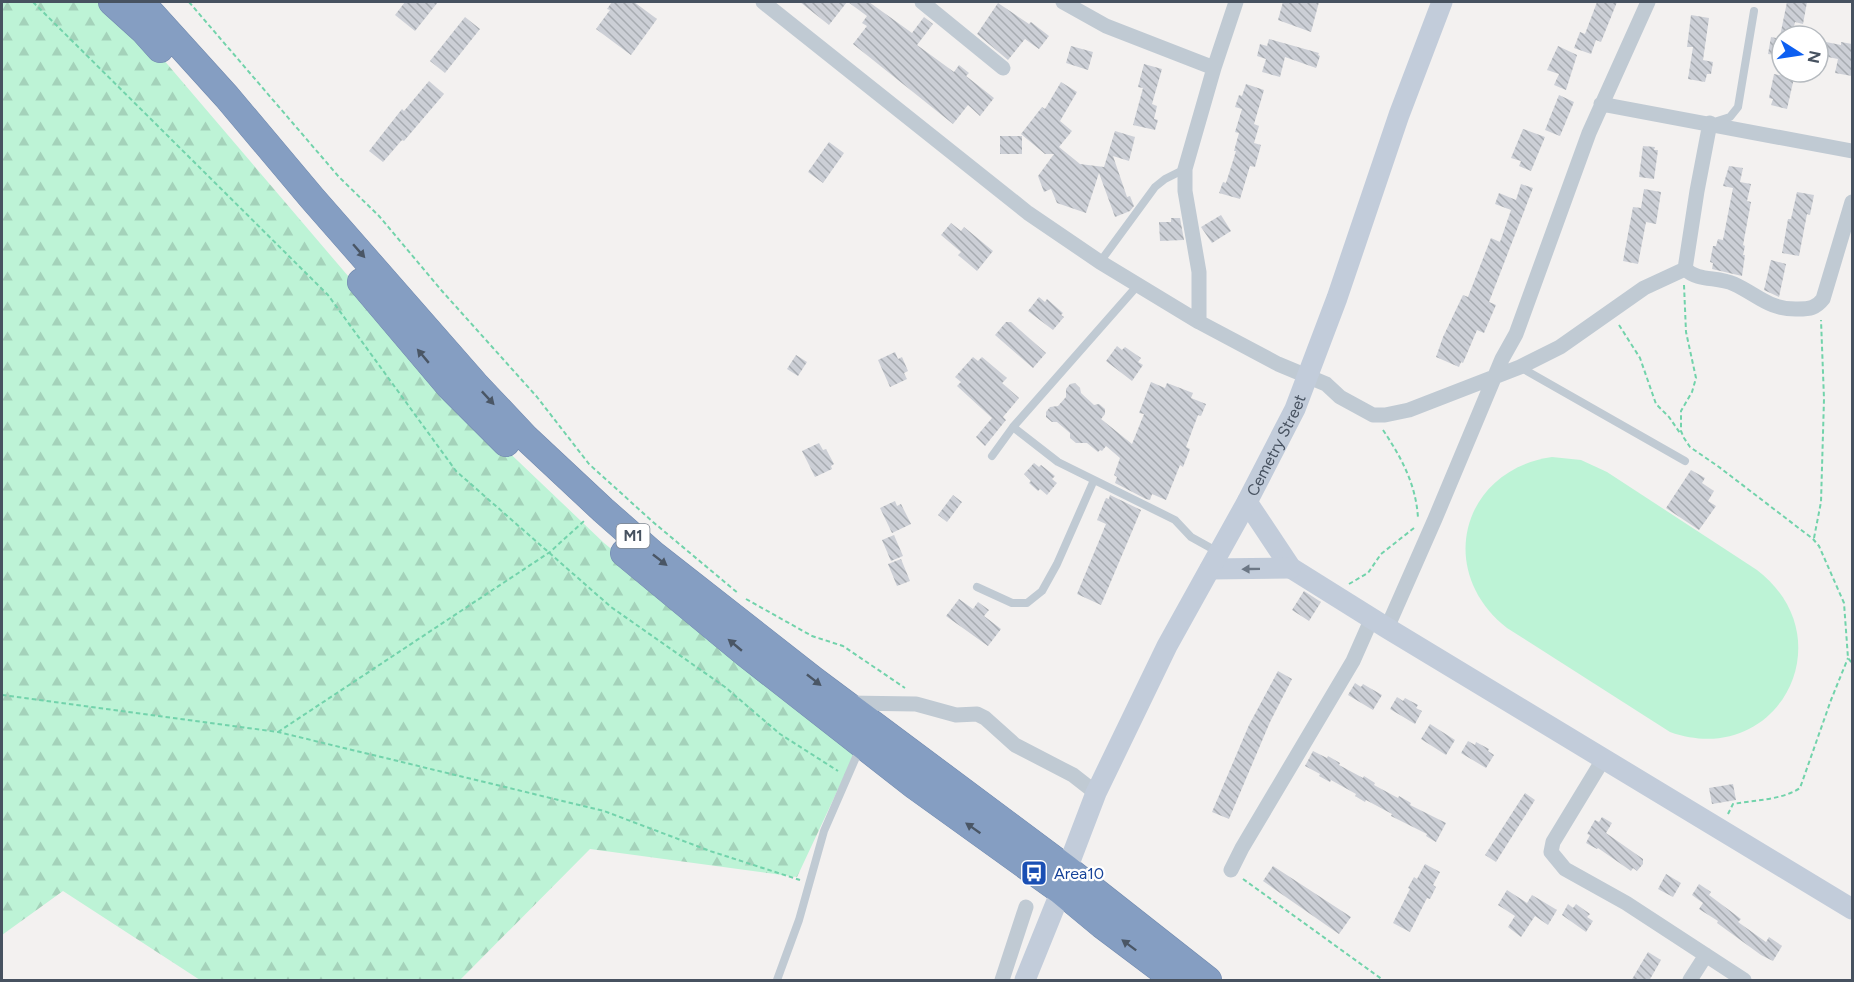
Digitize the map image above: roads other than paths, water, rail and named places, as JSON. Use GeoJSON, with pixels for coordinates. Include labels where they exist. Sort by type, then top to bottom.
{"type":"FeatureCollection","features":[{"type":"Feature","properties":{"kind":"highway","name":"M1"},"geometry":{"type":"LineString","coordinates":[[112,2],[143,30],[197,86],[449,386],[587,519],[650,576],[915,786],[1064,880],[1208,981]]}},
{"type":"Feature","properties":{"kind":"highway","name":"M1"},"geometry":{"type":"LineString","coordinates":[[141,2],[227,97],[475,384],[526,438],[653,554],[844,703],[1064,880],[1102,925],[1175,981]]}},
{"type":"Feature","properties":{"kind":"street"},"geometry":{"type":"LineString","coordinates":[[763,2],[1028,213],[1100,262],[1199,322],[1278,364],[1326,384],[1340,397],[1373,415],[1408,410],[1520,368],[1560,347],[1644,288],[1685,269]]}},
{"type":"Feature","properties":{"kind":"street"},"geometry":{"type":"LineString","coordinates":[[922,2],[1003,68]]}},
{"type":"Feature","properties":{"kind":"street"},"geometry":{"type":"LineString","coordinates":[[1063,2],[1091,20],[1214,68]]}},
{"type":"Feature","properties":{"kind":"street"},"geometry":{"type":"LineString","coordinates":[[1199,322],[1199,272],[1185,191],[1185,169],[1236,2]]}},
{"type":"Feature","properties":{"kind":"street","name":"Cemetry Street"},"geometry":{"type":"LineString","coordinates":[[1025,981],[1096,793],[1167,646],[1247,502],[1309,375],[1383,158],[1442,2]]}},
{"type":"Feature","properties":{"kind":"street"},"geometry":{"type":"LineString","coordinates":[[1232,870],[1242,848],[1353,661],[1379,623],[1436,519],[1495,376],[1526,309],[1578,161],[1601,104],[1648,2]]}},
{"type":"Feature","properties":{"kind":"street"},"geometry":{"type":"LineString","coordinates":[[1601,104],[1852,151]]}},
{"type":"Feature","properties":{"kind":"street"},"geometry":{"type":"LineString","coordinates":[[1685,269],[1710,123]]}},
{"type":"Feature","properties":{"kind":"street"},"geometry":{"type":"LineString","coordinates":[[1685,269],[1697,277],[1734,284],[1785,310],[1810,309],[1818,306],[1823,299],[1852,202]]}},
{"type":"Feature","properties":{"kind":"street"},"geometry":{"type":"LineString","coordinates":[[1247,502],[1291,568],[1852,909]]}},
{"type":"Feature","properties":{"kind":"street"},"geometry":{"type":"LineString","coordinates":[[1215,561],[1291,568]]}},
{"type":"Feature","properties":{"kind":"street"},"geometry":{"type":"LineString","coordinates":[[844,703],[916,704],[956,716],[977,714],[985,718],[1015,745],[1073,775],[1096,793]]}},
{"type":"Feature","properties":{"kind":"street"},"geometry":{"type":"LineString","coordinates":[[1604,758],[1553,842],[1551,852],[1565,869],[1626,903],[1744,981]]}},
{"type":"Feature","properties":{"kind":"street"},"geometry":{"type":"LineString","coordinates":[[1002,981],[1026,907]]}},
{"type":"Feature","properties":{"kind":"street"},"geometry":{"type":"LineString","coordinates":[[1690,981],[1706,956]]}},
{"type":"Feature","properties":{"kind":"lane"},"geometry":{"type":"LineString","coordinates":[[1710,123],[1731,117],[1738,107],[1754,11]]}},
{"type":"Feature","properties":{"kind":"lane"},"geometry":{"type":"LineString","coordinates":[[1100,262],[1155,187],[1185,169]]}},
{"type":"Feature","properties":{"kind":"lane"},"geometry":{"type":"LineString","coordinates":[[992,456],[1014,427],[1138,285]]}},
{"type":"Feature","properties":{"kind":"lane"},"geometry":{"type":"LineString","coordinates":[[1520,368],[1686,461]]}},
{"type":"Feature","properties":{"kind":"lane"},"geometry":{"type":"LineString","coordinates":[[1014,427],[1058,462],[1174,520],[1215,561]]}},
{"type":"Feature","properties":{"kind":"lane"},"geometry":{"type":"LineString","coordinates":[[977,587],[1012,603],[1027,603],[1042,591],[1057,564],[1094,480]]}},
{"type":"Feature","properties":{"kind":"lane"},"geometry":{"type":"LineString","coordinates":[[777,981],[811,883],[824,831],[861,745]]}},
{"type":"Feature","properties":{"kind":"place","name":"Area10"},"geometry":{"type":"Point","coordinates":[1034,873]}}]}
